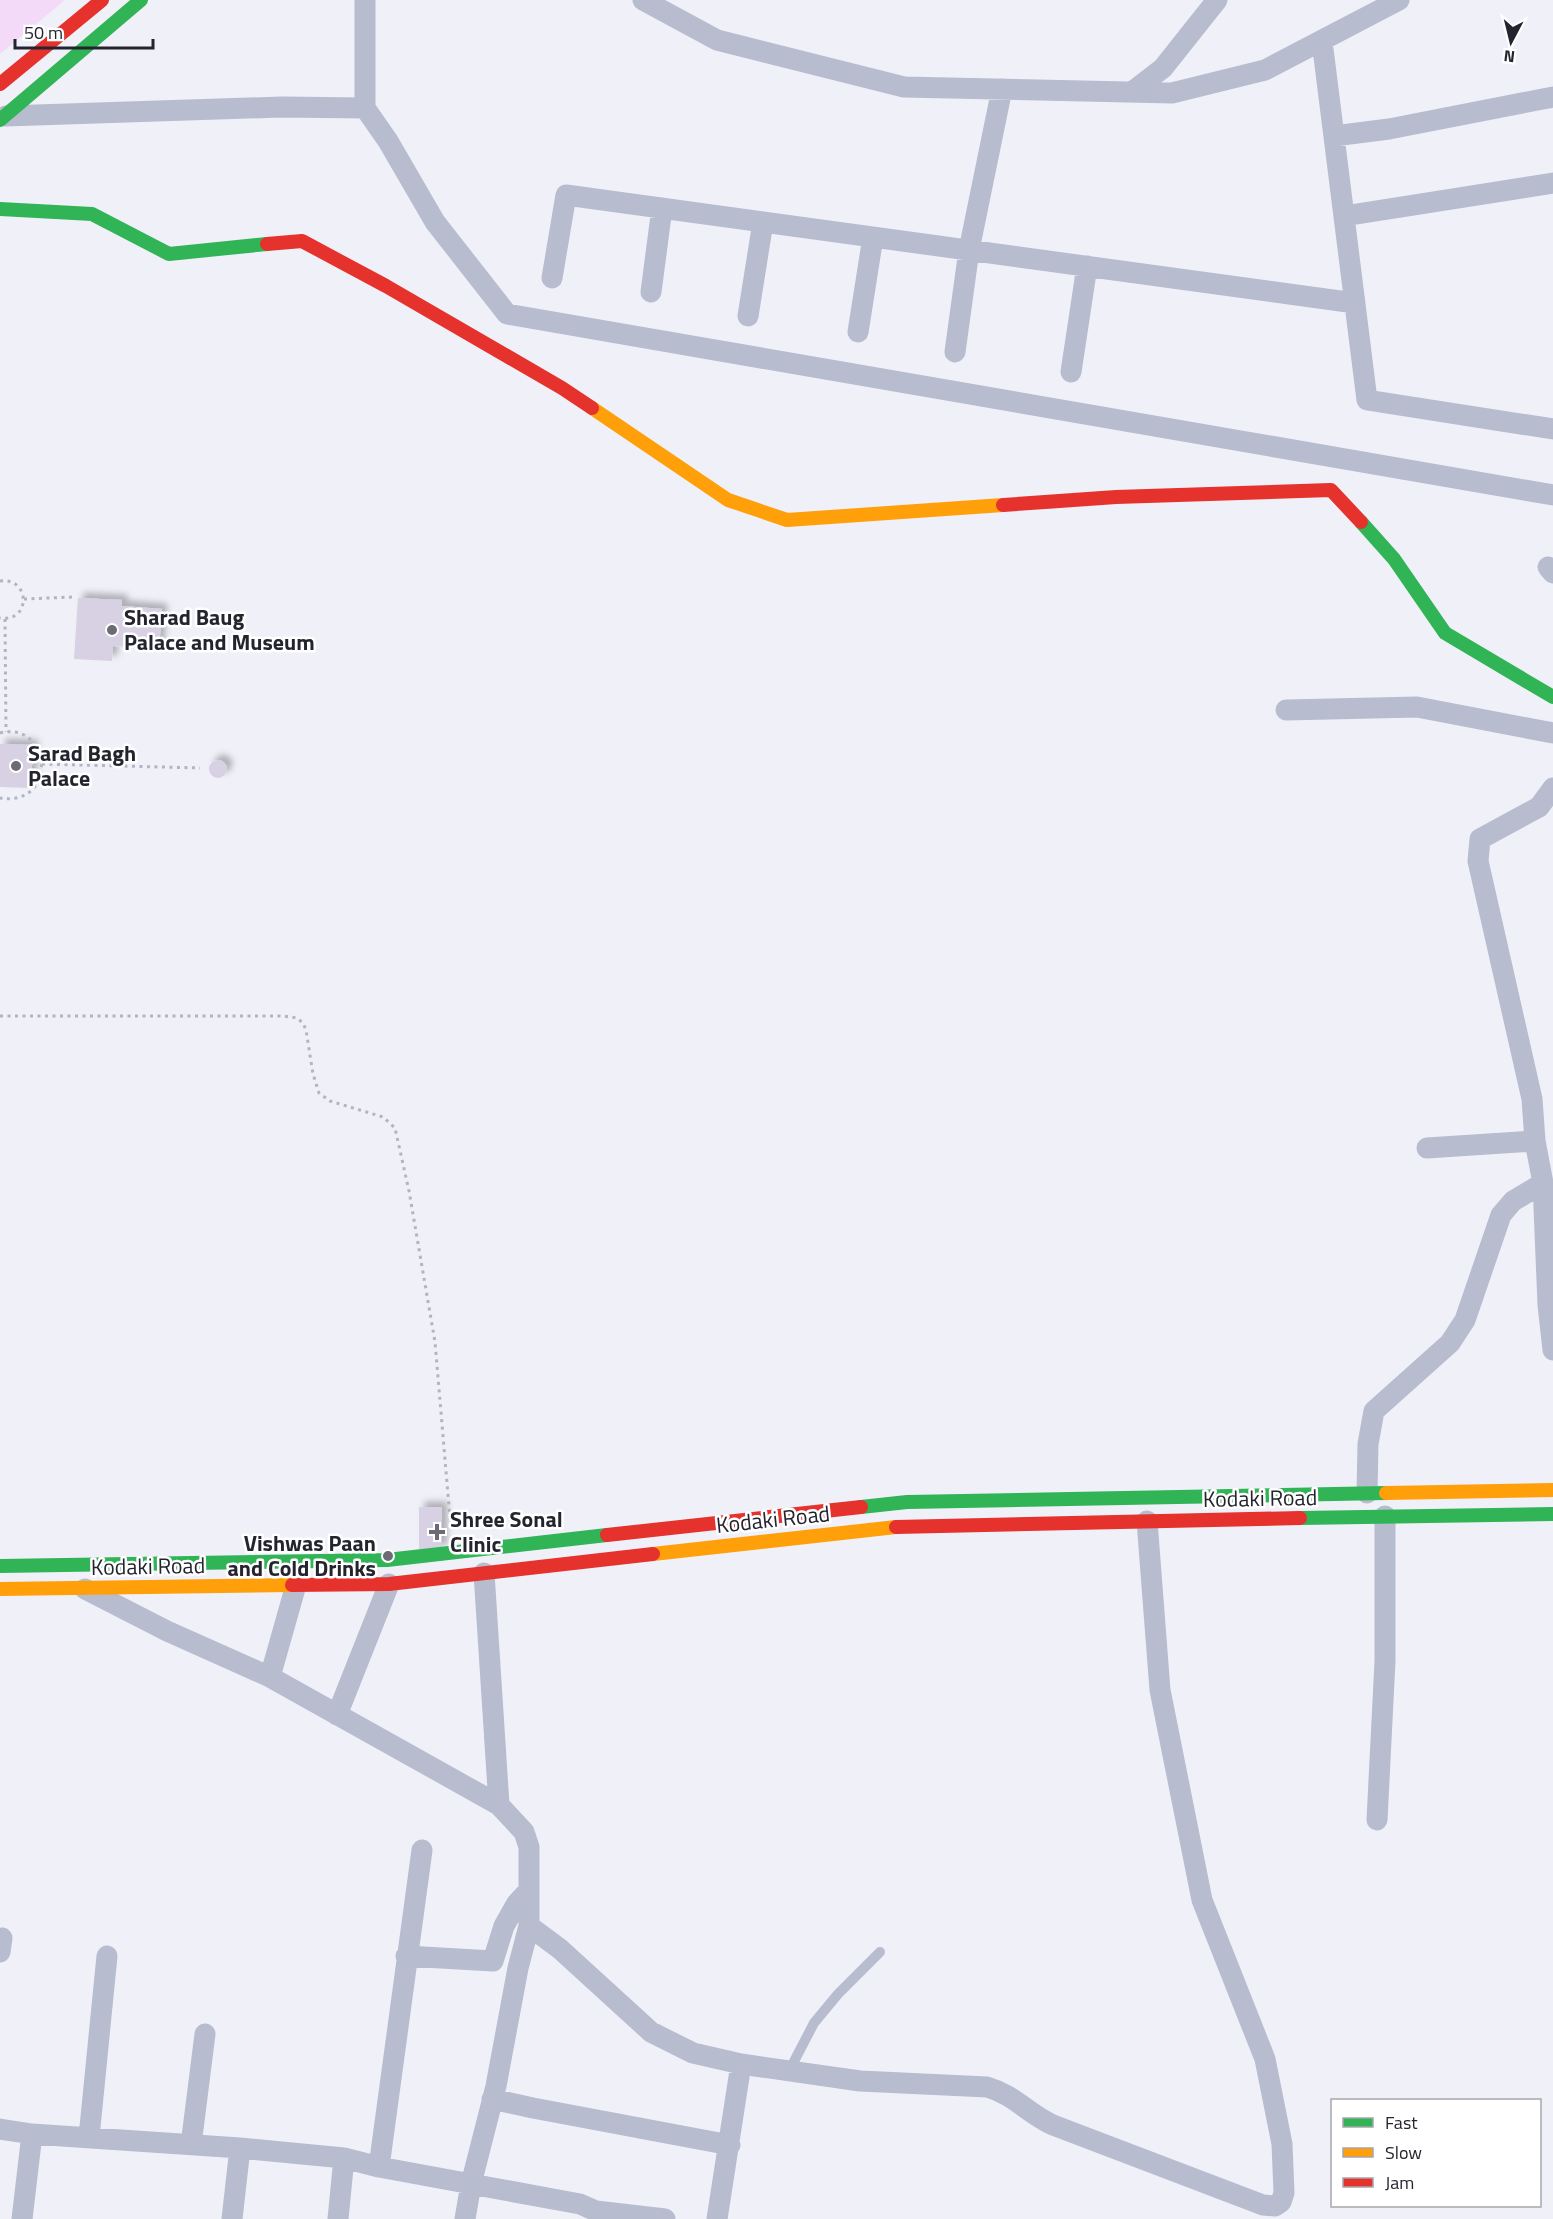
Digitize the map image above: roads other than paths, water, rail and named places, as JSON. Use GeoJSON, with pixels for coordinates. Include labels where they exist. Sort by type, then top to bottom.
{"type":"FeatureCollection","features":[{"type":"Feature","properties":{"kind":"main road"},"geometry":{"type":"LineString","coordinates":[[0,84],[102,0]]}},
{"type":"Feature","properties":{"kind":"main road"},"geometry":{"type":"LineString","coordinates":[[3,118],[141,0]]}},
{"type":"Feature","properties":{"kind":"main road"},"geometry":{"type":"LineString","coordinates":[[0,209],[92,214],[169,254],[302,241],[386,286],[562,388],[728,500],[787,520],[1116,497],[1331,490],[1394,559],[1445,633],[1553,697]]}},
{"type":"Feature","properties":{"kind":"main road","name":"Kodaki Road"},"geometry":{"type":"LineString","coordinates":[[0,1566],[387,1560],[908,1502],[1553,1490]]}},
{"type":"Feature","properties":{"kind":"main road","name":"Kodaki Road"},"geometry":{"type":"LineString","coordinates":[[0,1589],[389,1584],[909,1525],[1553,1514]]}},
{"type":"Feature","properties":{"kind":"street"},"geometry":{"type":"LineString","coordinates":[[365,0],[365,108],[388,141],[435,222],[507,314],[1553,495]]}},
{"type":"Feature","properties":{"kind":"street"},"geometry":{"type":"LineString","coordinates":[[643,0],[717,40],[904,87],[1172,93],[1265,70],[1399,0]]}},
{"type":"Feature","properties":{"kind":"street"},"geometry":{"type":"LineString","coordinates":[[1132,92],[1163,68],[1217,0]]}},
{"type":"Feature","properties":{"kind":"street"},"geometry":{"type":"LineString","coordinates":[[1322,41],[1367,400],[1553,429]]}},
{"type":"Feature","properties":{"kind":"street"},"geometry":{"type":"LineString","coordinates":[[955,352],[969,250],[1002,89]]}},
{"type":"Feature","properties":{"kind":"street"},"geometry":{"type":"LineString","coordinates":[[1334,136],[1389,129],[1553,97]]}},
{"type":"Feature","properties":{"kind":"street"},"geometry":{"type":"LineString","coordinates":[[3,118],[281,107],[365,108]]}},
{"type":"Feature","properties":{"kind":"street"},"geometry":{"type":"LineString","coordinates":[[1344,216],[1553,183]]}},
{"type":"Feature","properties":{"kind":"street"},"geometry":{"type":"LineString","coordinates":[[552,278],[566,195],[1355,303]]}},
{"type":"Feature","properties":{"kind":"street"},"geometry":{"type":"LineString","coordinates":[[651,292],[662,208]]}},
{"type":"Feature","properties":{"kind":"street"},"geometry":{"type":"LineString","coordinates":[[748,316],[763,222]]}},
{"type":"Feature","properties":{"kind":"street"},"geometry":{"type":"LineString","coordinates":[[858,332],[873,237]]}},
{"type":"Feature","properties":{"kind":"street"},"geometry":{"type":"LineString","coordinates":[[1071,372],[1087,266]]}},
{"type":"Feature","properties":{"kind":"street"},"geometry":{"type":"LineString","coordinates":[[1286,710],[1417,707],[1553,733]]}},
{"type":"Feature","properties":{"kind":"street"},"geometry":{"type":"LineString","coordinates":[[1553,788],[1539,807],[1480,839],[1478,848],[1478,861],[1532,1099],[1535,1141],[1543,1183],[1553,1350]]}},
{"type":"Feature","properties":{"kind":"street"},"geometry":{"type":"LineString","coordinates":[[1427,1148],[1535,1141]]}},
{"type":"Feature","properties":{"kind":"street"},"geometry":{"type":"LineString","coordinates":[[1367,1494],[1368,1444],[1374,1411],[1450,1343],[1466,1320],[1502,1215],[1513,1201],[1543,1183]]}},
{"type":"Feature","properties":{"kind":"street"},"geometry":{"type":"LineString","coordinates":[[1377,1820],[1385,1661],[1385,1516]]}},
{"type":"Feature","properties":{"kind":"street"},"geometry":{"type":"LineString","coordinates":[[529,1926],[560,1949],[651,2032],[693,2053],[741,2064],[860,2081],[987,2087],[1004,2092],[1042,2120],[1053,2125],[1263,2205],[1275,2206],[1281,2202],[1284,2193],[1282,2144],[1265,2059],[1202,1900],[1160,1690],[1147,1521]]}},
{"type":"Feature","properties":{"kind":"street"},"geometry":{"type":"LineString","coordinates":[[484,1573],[499,1805]]}},
{"type":"Feature","properties":{"kind":"street"},"geometry":{"type":"LineString","coordinates":[[337,1715],[389,1584]]}},
{"type":"Feature","properties":{"kind":"street"},"geometry":{"type":"LineString","coordinates":[[270,1677],[296,1585]]}},
{"type":"Feature","properties":{"kind":"street"},"geometry":{"type":"LineString","coordinates":[[83,1588],[167,1631],[270,1677],[499,1805],[524,1832],[530,1847],[529,1926],[465,2219]]}},
{"type":"Feature","properties":{"kind":"street"},"geometry":{"type":"LineString","coordinates":[[379,2168],[422,1850]]}},
{"type":"Feature","properties":{"kind":"street"},"geometry":{"type":"LineString","coordinates":[[406,1956],[488,1963],[493,1961],[504,1926],[517,1903],[529,1890]]}},
{"type":"Feature","properties":{"kind":"street"},"geometry":{"type":"LineString","coordinates":[[89,2138],[107,1956]]}},
{"type":"Feature","properties":{"kind":"street"},"geometry":{"type":"LineString","coordinates":[[190,2145],[205,2034]]}},
{"type":"Feature","properties":{"kind":"street"},"geometry":{"type":"LineString","coordinates":[[717,2219],[741,2064]]}},
{"type":"Feature","properties":{"kind":"street"},"geometry":{"type":"LineString","coordinates":[[492,2099],[730,2145]]}},
{"type":"Feature","properties":{"kind":"street"},"geometry":{"type":"LineString","coordinates":[[0,2129],[32,2134],[240,2148],[344,2158],[379,2168],[580,2204],[596,2215],[665,2219]]}},
{"type":"Feature","properties":{"kind":"street"},"geometry":{"type":"LineString","coordinates":[[22,2219],[32,2134]]}},
{"type":"Feature","properties":{"kind":"street"},"geometry":{"type":"LineString","coordinates":[[232,2219],[240,2148]]}},
{"type":"Feature","properties":{"kind":"street"},"geometry":{"type":"LineString","coordinates":[[338,2219],[344,2158]]}},
{"type":"Feature","properties":{"kind":"lane"},"geometry":{"type":"LineString","coordinates":[[789,2071],[814,2023],[838,1994],[880,1952]]}},
{"type":"Feature","properties":{"kind":"place","name":"Sharad Baug Palace and Museum"},"geometry":{"type":"Point","coordinates":[112,630]}},
{"type":"Feature","properties":{"kind":"place","name":"Sarad Bagh Palace"},"geometry":{"type":"Point","coordinates":[16,766]}},
{"type":"Feature","properties":{"kind":"place","name":"Shree Sonal Clinic"},"geometry":{"type":"Point","coordinates":[437,1532]}},
{"type":"Feature","properties":{"kind":"place","name":"Vishwas Paan and Cold Drinks"},"geometry":{"type":"Point","coordinates":[388,1556]}}]}
